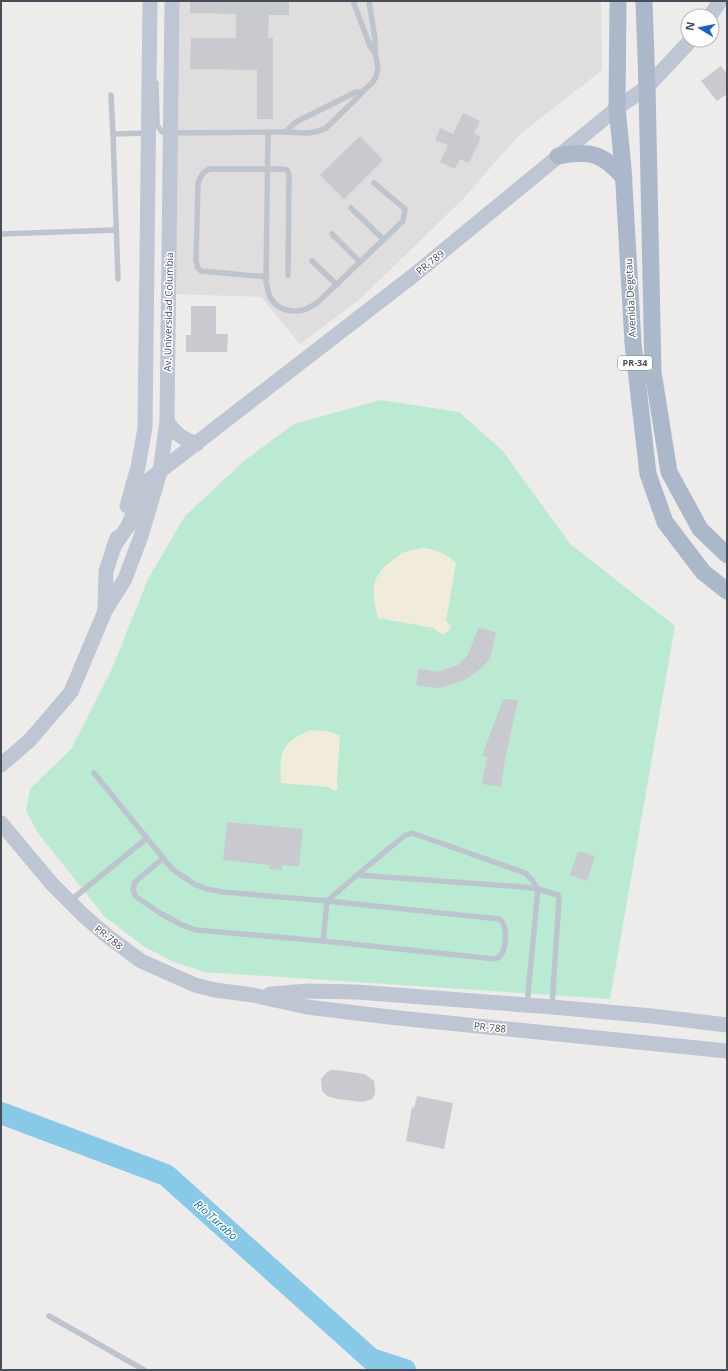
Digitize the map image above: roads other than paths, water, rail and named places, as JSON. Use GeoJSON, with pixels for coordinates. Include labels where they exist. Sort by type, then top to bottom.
{"type":"FeatureCollection","features":[{"type":"Feature","properties":{"kind":"main road","name":"Avenida Degetau"},"geometry":{"type":"LineString","coordinates":[[618,1],[617,108],[624,178],[633,342],[648,474],[665,522],[703,572],[727,591]]}},
{"type":"Feature","properties":{"kind":"main road","name":"Avenida Degetau"},"geometry":{"type":"LineString","coordinates":[[644,1],[648,87],[653,372],[669,472],[700,529],[727,555]]}},
{"type":"Feature","properties":{"kind":"main road"},"geometry":{"type":"LineString","coordinates":[[558,156],[595,154],[611,163],[624,178]]}},
{"type":"Feature","properties":{"kind":"street","name":"Av. Universidad Columbia"},"geometry":{"type":"LineString","coordinates":[[105,611],[106,571],[138,467],[145,428],[150,1]]}},
{"type":"Feature","properties":{"kind":"street","name":"Av. Universidad Columbia"},"geometry":{"type":"LineString","coordinates":[[1,765],[30,740],[71,692],[105,611],[124,579],[141,536],[160,472],[167,422],[172,1]]}},
{"type":"Feature","properties":{"kind":"street","name":"PR-789"},"geometry":{"type":"LineString","coordinates":[[114,546],[128,526],[143,488],[150,480],[414,275],[617,108],[648,87],[684,48]]}},
{"type":"Feature","properties":{"kind":"street"},"geometry":{"type":"LineString","coordinates":[[148,133],[170,133]]}},
{"type":"Feature","properties":{"kind":"street"},"geometry":{"type":"LineString","coordinates":[[147,305],[153,325],[154,341],[152,446],[154,459],[160,472]]}},
{"type":"Feature","properties":{"kind":"street"},"geometry":{"type":"LineString","coordinates":[[167,422],[184,440],[197,444]]}},
{"type":"Feature","properties":{"kind":"street","name":"PR-788"},"geometry":{"type":"LineString","coordinates":[[1,822],[52,884],[83,915],[106,935],[141,961],[195,985],[314,1008],[727,1051]]}},
{"type":"Feature","properties":{"kind":"street","name":"PR-788"},"geometry":{"type":"LineString","coordinates":[[253,995],[309,991],[357,992],[552,1007],[652,1016],[727,1025]]}},
{"type":"Feature","properties":{"kind":"street"},"geometry":{"type":"LineString","coordinates":[[525,1030],[527,1005]]}},
{"type":"Feature","properties":{"kind":"street"},"geometry":{"type":"LineString","coordinates":[[549,1033],[552,1007]]}},
{"type":"Feature","properties":{"kind":"lane"},"geometry":{"type":"LineString","coordinates":[[353,1],[370,46],[375,52]]}},
{"type":"Feature","properties":{"kind":"lane"},"geometry":{"type":"LineString","coordinates":[[156,77],[158,125],[162,132],[285,132],[308,134],[319,132],[326,128],[372,83],[376,77],[378,63],[375,52],[375,39],[369,1]]}},
{"type":"Feature","properties":{"kind":"lane"},"geometry":{"type":"LineString","coordinates":[[150,45],[154,57],[155,71]]}},
{"type":"Feature","properties":{"kind":"lane"},"geometry":{"type":"LineString","coordinates":[[285,132],[296,122],[356,92],[362,92]]}},
{"type":"Feature","properties":{"kind":"lane"},"geometry":{"type":"LineString","coordinates":[[111,95],[118,279]]}},
{"type":"Feature","properties":{"kind":"lane"},"geometry":{"type":"LineString","coordinates":[[113,134],[148,133]]}},
{"type":"Feature","properties":{"kind":"lane"},"geometry":{"type":"LineString","coordinates":[[268,133],[267,277],[269,296],[274,303],[283,309],[291,311],[304,310],[317,303],[403,221],[405,209],[374,183]]}},
{"type":"Feature","properties":{"kind":"lane"},"geometry":{"type":"LineString","coordinates":[[267,277],[201,271],[198,268],[196,261],[198,184],[199,178],[203,172],[209,169],[287,170],[289,174],[288,275]]}},
{"type":"Feature","properties":{"kind":"lane"},"geometry":{"type":"LineString","coordinates":[[351,208],[384,240]]}},
{"type":"Feature","properties":{"kind":"lane"},"geometry":{"type":"LineString","coordinates":[[1,234],[116,230]]}},
{"type":"Feature","properties":{"kind":"lane"},"geometry":{"type":"LineString","coordinates":[[332,234],[360,262]]}},
{"type":"Feature","properties":{"kind":"lane"},"geometry":{"type":"LineString","coordinates":[[312,261],[337,285]]}},
{"type":"Feature","properties":{"kind":"lane"},"geometry":{"type":"LineString","coordinates":[[94,773],[172,869],[194,884],[207,889],[223,892],[499,919],[503,922],[506,930],[504,949],[500,956],[495,959],[323,941],[196,930],[180,924],[160,913],[135,896],[133,888],[135,882],[163,858]]}},
{"type":"Feature","properties":{"kind":"lane"},"geometry":{"type":"LineString","coordinates":[[323,941],[327,901],[357,874],[404,836],[412,833],[525,873],[532,880],[538,889],[527,1005]]}},
{"type":"Feature","properties":{"kind":"lane"},"geometry":{"type":"LineString","coordinates":[[69,901],[147,838]]}},
{"type":"Feature","properties":{"kind":"lane"},"geometry":{"type":"LineString","coordinates":[[357,874],[538,889],[558,895],[560,899],[552,1007]]}},
{"type":"Feature","properties":{"kind":"lane"},"geometry":{"type":"LineString","coordinates":[[49,1316],[144,1370]]}},
{"type":"Feature","properties":{"kind":"waterway","name":"Río Turabo"},"geometry":{"type":"LineString","coordinates":[[1,1113],[166,1175],[371,1359],[405,1370]]}}]}
